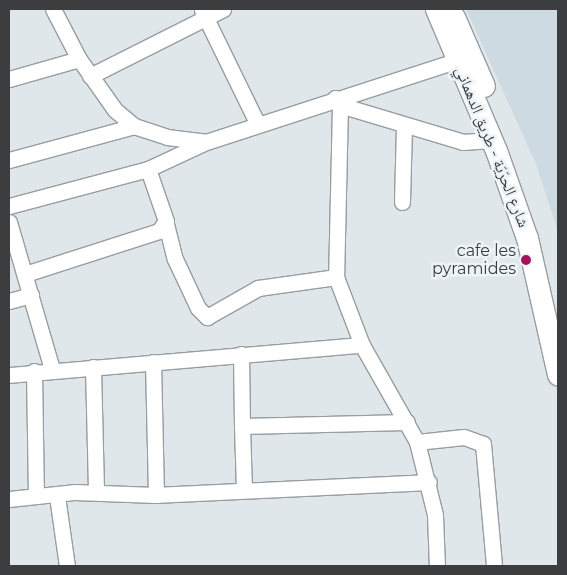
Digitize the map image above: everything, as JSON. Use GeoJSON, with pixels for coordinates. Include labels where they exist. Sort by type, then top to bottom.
{"type":"FeatureCollection","features":[{"type":"Feature","properties":{"kind":"main road","name":"شارع الحرّيّة - طريق الدهماني"},"geometry":{"type":"LineString","coordinates":[[436,9],[465,58],[542,243],[558,314]]}},
{"type":"Feature","properties":{"kind":"main road","name":"شارع الحرّيّة - طريق الدهماني"},"geometry":{"type":"LineString","coordinates":[[450,9],[492,140],[527,238],[558,375]]}},
{"type":"Feature","properties":{"kind":"street"},"geometry":{"type":"LineString","coordinates":[[53,9],[78,59],[115,110],[134,126],[167,137],[206,142]]}},
{"type":"Feature","properties":{"kind":"street"},"geometry":{"type":"LineString","coordinates":[[90,76],[203,13],[222,9]]}},
{"type":"Feature","properties":{"kind":"street"},"geometry":{"type":"LineString","coordinates":[[203,13],[257,123]]}},
{"type":"Feature","properties":{"kind":"street"},"geometry":{"type":"LineString","coordinates":[[9,206],[148,170],[206,142],[257,123],[338,102],[465,58]]}},
{"type":"Feature","properties":{"kind":"street"},"geometry":{"type":"LineString","coordinates":[[9,79],[78,59]]}},
{"type":"Feature","properties":{"kind":"street"},"geometry":{"type":"LineString","coordinates":[[338,102],[404,126],[463,142],[492,140]]}},
{"type":"Feature","properties":{"kind":"street"},"geometry":{"type":"LineString","coordinates":[[338,102],[336,277],[362,345],[407,422],[416,442],[429,482],[437,566]]}},
{"type":"Feature","properties":{"kind":"street"},"geometry":{"type":"LineString","coordinates":[[9,160],[134,126]]}},
{"type":"Feature","properties":{"kind":"street"},"geometry":{"type":"LineString","coordinates":[[402,202],[404,126]]}},
{"type":"Feature","properties":{"kind":"street"},"geometry":{"type":"LineString","coordinates":[[148,170],[166,224],[175,259],[198,308],[207,317],[258,288],[336,277]]}},
{"type":"Feature","properties":{"kind":"street"},"geometry":{"type":"LineString","coordinates":[[9,222],[11,237],[25,274],[52,369]]}},
{"type":"Feature","properties":{"kind":"street"},"geometry":{"type":"LineString","coordinates":[[25,274],[137,240],[166,224]]}},
{"type":"Feature","properties":{"kind":"street"},"geometry":{"type":"LineString","coordinates":[[9,301],[31,295]]}},
{"type":"Feature","properties":{"kind":"street"},"geometry":{"type":"LineString","coordinates":[[9,375],[52,369],[93,368],[362,345]]}},
{"type":"Feature","properties":{"kind":"street"},"geometry":{"type":"LineString","coordinates":[[241,354],[244,489]]}},
{"type":"Feature","properties":{"kind":"street"},"geometry":{"type":"LineString","coordinates":[[153,362],[156,495]]}},
{"type":"Feature","properties":{"kind":"street"},"geometry":{"type":"LineString","coordinates":[[93,368],[96,492]]}},
{"type":"Feature","properties":{"kind":"street"},"geometry":{"type":"LineString","coordinates":[[34,371],[36,496]]}},
{"type":"Feature","properties":{"kind":"street"},"geometry":{"type":"LineString","coordinates":[[242,426],[407,422]]}},
{"type":"Feature","properties":{"kind":"street"},"geometry":{"type":"LineString","coordinates":[[416,442],[464,437],[484,444],[494,566]]}},
{"type":"Feature","properties":{"kind":"street"},"geometry":{"type":"LineString","coordinates":[[9,499],[96,492],[156,495],[244,489],[429,482]]}},
{"type":"Feature","properties":{"kind":"street"},"geometry":{"type":"LineString","coordinates":[[57,496],[67,566]]}},
{"type":"Feature","properties":{"kind":"shaded area"},"geometry":{"type":"Polygon","coordinates":[[[466,9],[558,9],[558,232],[536,164],[466,9]]]}},
{"type":"Feature","properties":{"kind":"place","name":"cafe les pyramides"},"geometry":{"type":"Point","coordinates":[526,260]}}]}
